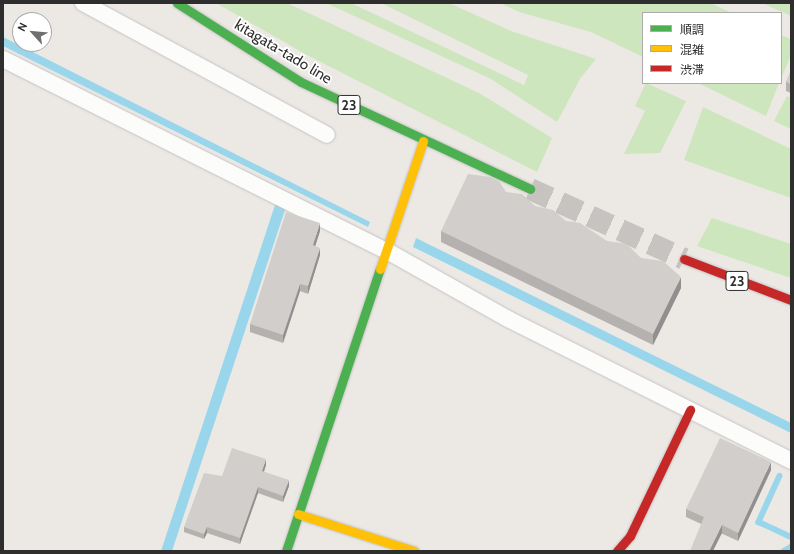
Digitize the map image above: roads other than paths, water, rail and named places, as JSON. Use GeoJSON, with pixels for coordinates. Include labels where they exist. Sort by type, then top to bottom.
{"type":"FeatureCollection","features":[{"type":"Feature","properties":{"kind":"street"},"geometry":{"type":"LineString","coordinates":[[83,3],[327,135]]}},
{"type":"Feature","properties":{"kind":"street","name":"kitagata-tado line"},"geometry":{"type":"LineString","coordinates":[[177,3],[301,82],[423,141],[530,189]]}},
{"type":"Feature","properties":{"kind":"street"},"geometry":{"type":"LineString","coordinates":[[3,58],[387,251],[508,319],[791,461]]}},
{"type":"Feature","properties":{"kind":"street"},"geometry":{"type":"LineString","coordinates":[[286,551],[423,141]]}},
{"type":"Feature","properties":{"kind":"street","name":"23"},"geometry":{"type":"LineString","coordinates":[[684,259],[791,300]]}},
{"type":"Feature","properties":{"kind":"street"},"geometry":{"type":"LineString","coordinates":[[617,551],[630,536],[690,410]]}},
{"type":"Feature","properties":{"kind":"street"},"geometry":{"type":"LineString","coordinates":[[298,514],[414,551]]}},
{"type":"Feature","properties":{"kind":"water"},"geometry":{"type":"Polygon","coordinates":[[[3,37],[12,42],[12,50],[3,46],[3,37]]]}},
{"type":"Feature","properties":{"kind":"water"},"geometry":{"type":"Polygon","coordinates":[[[15,52],[33,52],[370,222],[368,227],[15,52]]]}},
{"type":"Feature","properties":{"kind":"water"},"geometry":{"type":"Polygon","coordinates":[[[276,202],[286,207],[172,551],[161,551],[276,202]]]}},
{"type":"Feature","properties":{"kind":"water"},"geometry":{"type":"Polygon","coordinates":[[[416,238],[791,423],[791,433],[413,247],[416,238]]]}},
{"type":"Feature","properties":{"kind":"waterway"},"geometry":{"type":"LineString","coordinates":[[780,476],[759,522],[791,537]]}},
{"type":"Feature","properties":{"kind":"waterway"},"geometry":{"type":"LineString","coordinates":[[784,551],[791,547]]}},
{"type":"Feature","properties":{"kind":"tunnel"},"geometry":{"type":"LineString","coordinates":[[530,189],[684,259]]}}]}
